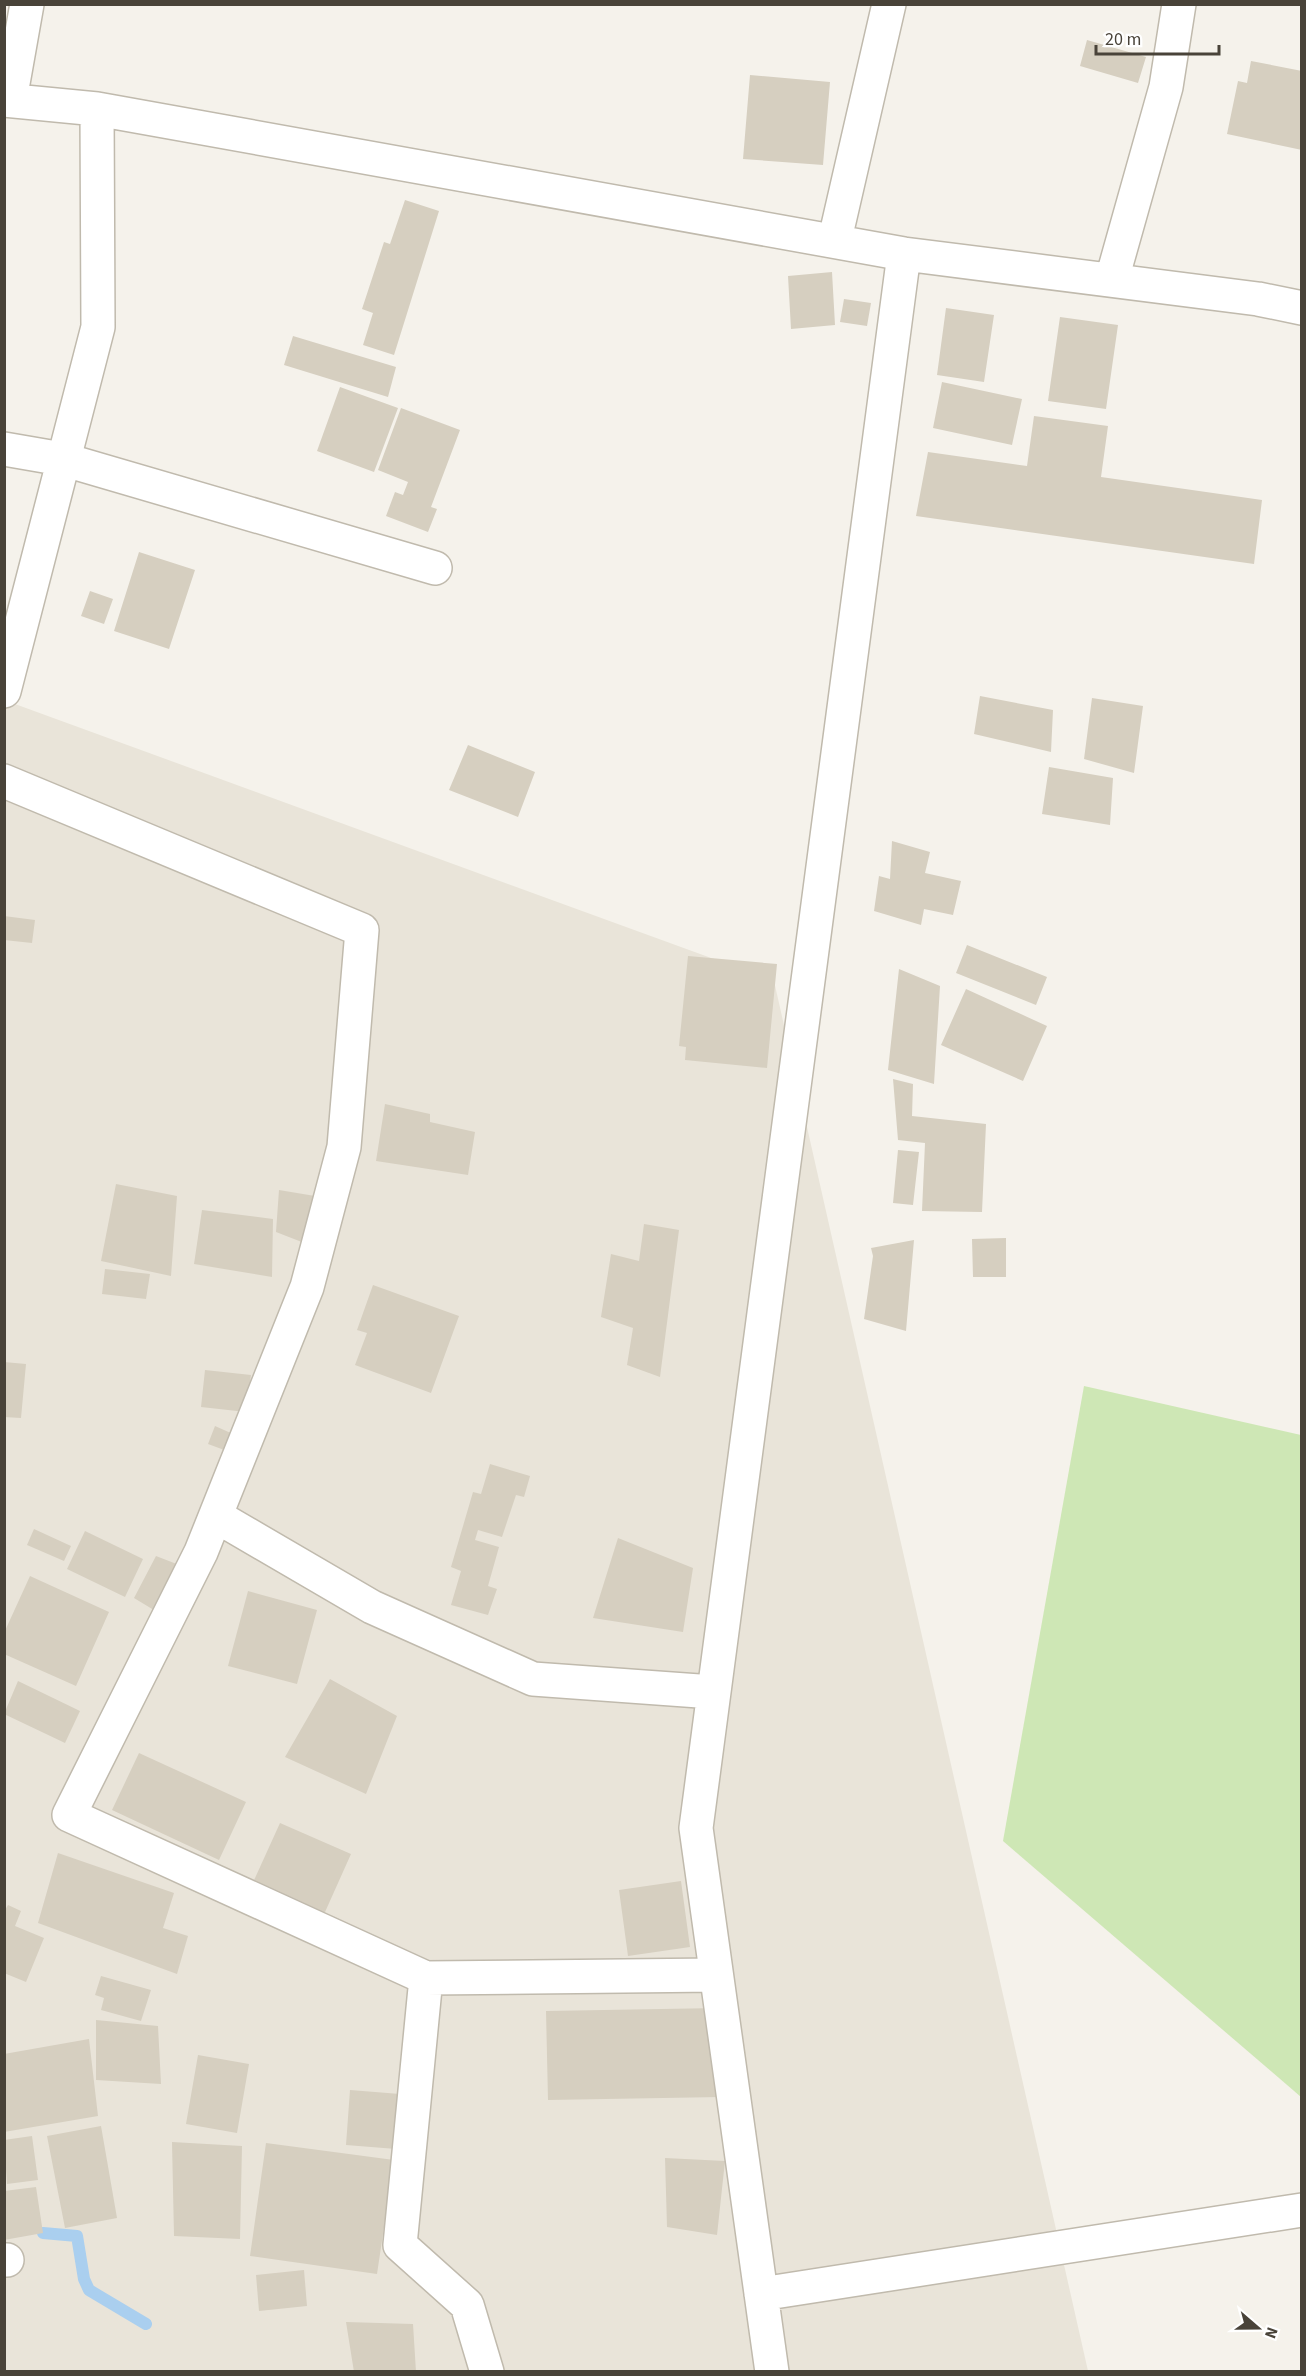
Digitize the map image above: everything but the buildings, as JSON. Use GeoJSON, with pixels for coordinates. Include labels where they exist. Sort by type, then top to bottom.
{"type":"FeatureCollection","features":[{"type":"Feature","properties":{"kind":"street"},"geometry":{"type":"LineString","coordinates":[[27,4],[7,100],[98,109],[306,148],[835,239],[904,254],[1046,274],[1112,279],[1258,299],[1302,308]]}},
{"type":"Feature","properties":{"kind":"street"},"geometry":{"type":"LineString","coordinates":[[835,239],[889,4]]}},
{"type":"Feature","properties":{"kind":"street"},"geometry":{"type":"LineString","coordinates":[[1112,279],[1166,87],[1179,4]]}},
{"type":"Feature","properties":{"kind":"street"},"geometry":{"type":"LineString","coordinates":[[4,691],[62,459],[98,327],[98,109]]}},
{"type":"Feature","properties":{"kind":"street"},"geometry":{"type":"LineString","coordinates":[[772,2372],[696,1828],[904,254]]}},
{"type":"Feature","properties":{"kind":"street"},"geometry":{"type":"LineString","coordinates":[[4,449],[62,459],[435,568]]}},
{"type":"Feature","properties":{"kind":"street"},"geometry":{"type":"LineString","coordinates":[[4,781],[362,930],[345,1147],[307,1287],[201,1552],[69,1815],[426,1978],[716,1975]]}},
{"type":"Feature","properties":{"kind":"street"},"geometry":{"type":"LineString","coordinates":[[216,1516],[372,1607],[533,1679],[713,1692]]}},
{"type":"Feature","properties":{"kind":"street"},"geometry":{"type":"LineString","coordinates":[[426,1978],[400,2245],[466,2305],[487,2372]]}},
{"type":"Feature","properties":{"kind":"street"},"geometry":{"type":"LineString","coordinates":[[761,2294],[1302,2210]]}},
{"type":"Feature","properties":{"kind":"shaded area"},"geometry":{"type":"Polygon","coordinates":[[[4,700],[774,981],[1088,2371],[5,2371],[4,700]]]}},
{"type":"Feature","properties":{"kind":"green space"},"geometry":{"type":"Polygon","coordinates":[[[1084,1386],[1301,1435],[1301,2097],[1003,1841],[1084,1386]]]}},
{"type":"Feature","properties":{"kind":"waterway"},"geometry":{"type":"LineString","coordinates":[[43,2233],[77,2236],[84,2279],[89,2290],[146,2324]]}}]}
